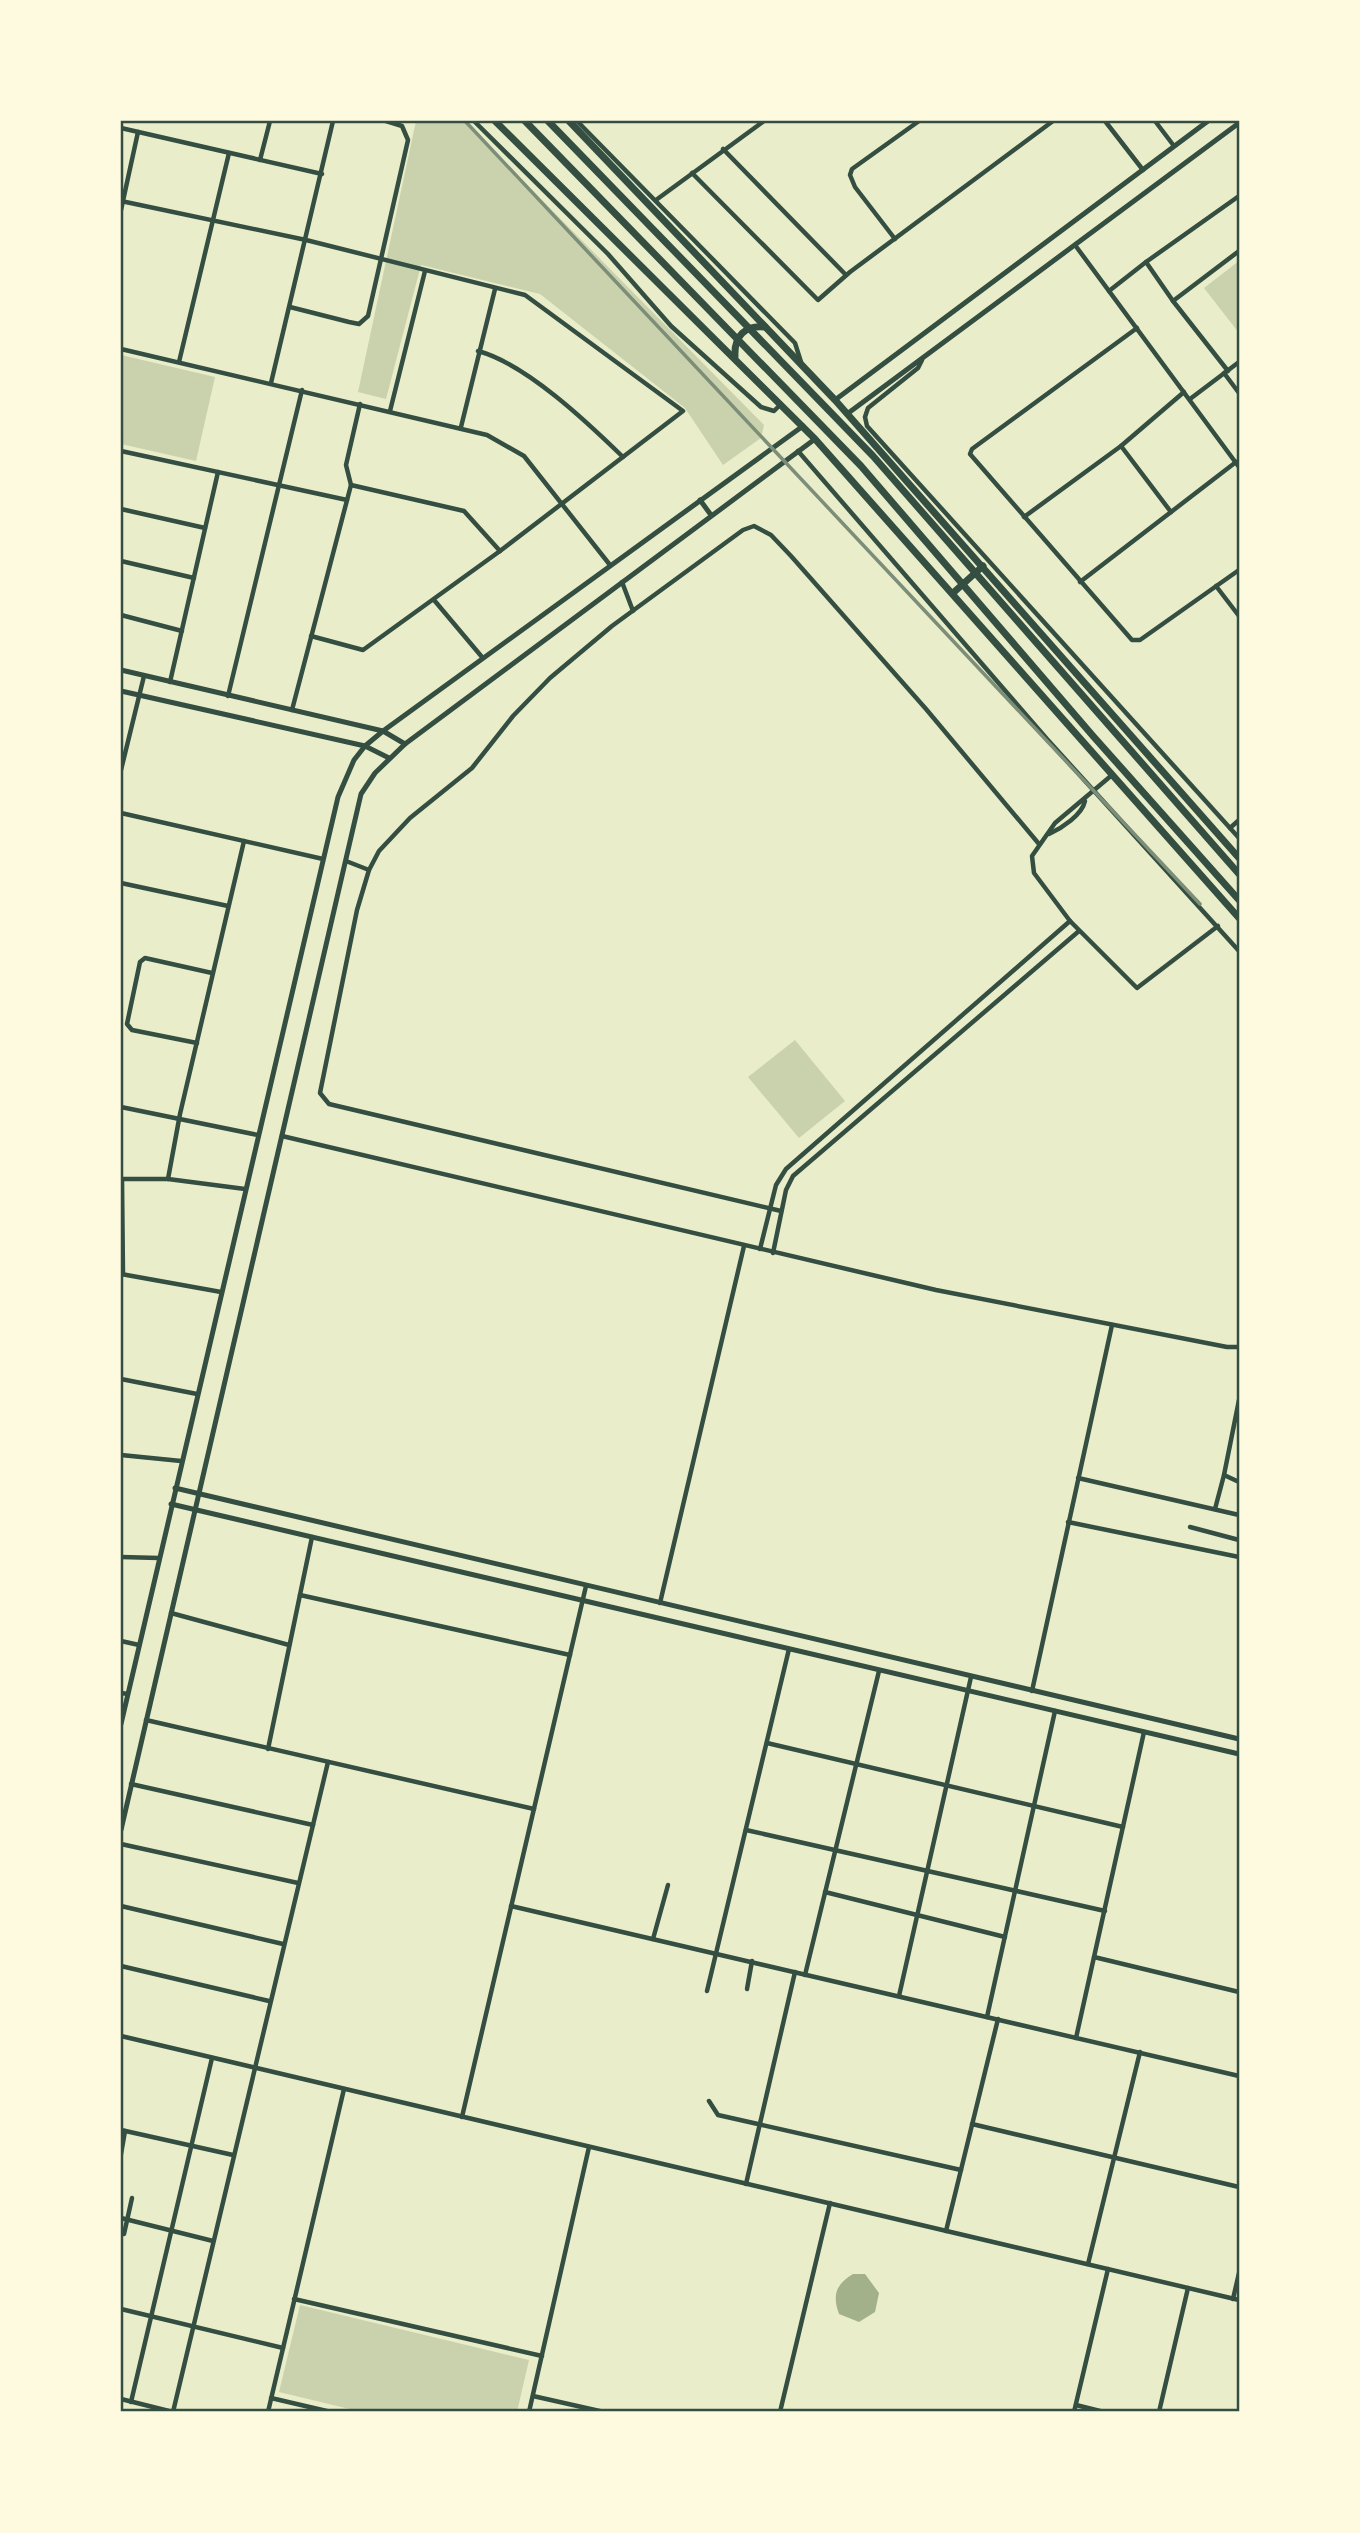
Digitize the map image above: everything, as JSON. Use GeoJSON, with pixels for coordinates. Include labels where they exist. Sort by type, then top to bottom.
{"type":"FeatureCollection","features":[{"type":"Feature","properties":{"kind":"main road"},"geometry":{"type":"LineString","coordinates":[[495,121],[816,439],[1239,918]]}},
{"type":"Feature","properties":{"kind":"main road"},"geometry":{"type":"LineString","coordinates":[[525,121],[861,466],[1093,736],[1239,900]]}},
{"type":"Feature","properties":{"kind":"main road"},"geometry":{"type":"LineString","coordinates":[[548,121],[873,456],[1239,874]]}},
{"type":"Feature","properties":{"kind":"main road"},"geometry":{"type":"LineString","coordinates":[[569,121],[835,400],[1239,858]]}},
{"type":"Feature","properties":{"kind":"main road"},"geometry":{"type":"LineString","coordinates":[[735,356],[734,345],[739,335],[755,326],[765,327]]}},
{"type":"Feature","properties":{"kind":"main road"},"geometry":{"type":"LineString","coordinates":[[953,593],[983,566]]}},
{"type":"Feature","properties":{"kind":"street"},"geometry":{"type":"LineString","coordinates":[[260,160],[270,121]]}},
{"type":"Feature","properties":{"kind":"street"},"geometry":{"type":"LineString","coordinates":[[271,383],[332,121]]}},
{"type":"Feature","properties":{"kind":"street"},"geometry":{"type":"LineString","coordinates":[[290,307],[349,322],[365,321],[408,140],[402,126],[387,121]]}},
{"type":"Feature","properties":{"kind":"street"},"geometry":{"type":"LineString","coordinates":[[474,121],[608,254],[671,326],[761,407],[774,411],[781,404]]}},
{"type":"Feature","properties":{"kind":"street"},"geometry":{"type":"LineString","coordinates":[[577,121],[795,343],[803,367]]}},
{"type":"Feature","properties":{"kind":"street"},"geometry":{"type":"LineString","coordinates":[[656,200],[764,121]]}},
{"type":"Feature","properties":{"kind":"street"},"geometry":{"type":"LineString","coordinates":[[895,239],[855,187],[850,175],[852,169],[919,121]]}},
{"type":"Feature","properties":{"kind":"street"},"geometry":{"type":"LineString","coordinates":[[692,173],[818,300],[846,275],[1053,121]]}},
{"type":"Feature","properties":{"kind":"street"},"geometry":{"type":"LineString","coordinates":[[1105,121],[1143,170]]}},
{"type":"Feature","properties":{"kind":"street"},"geometry":{"type":"LineString","coordinates":[[1155,121],[1174,146]]}},
{"type":"Feature","properties":{"kind":"street"},"geometry":{"type":"LineString","coordinates":[[835,400],[1205,122]]}},
{"type":"Feature","properties":{"kind":"street"},"geometry":{"type":"LineString","coordinates":[[847,414],[1239,123]]}},
{"type":"Feature","properties":{"kind":"street"},"geometry":{"type":"LineString","coordinates":[[121,128],[321,174]]}},
{"type":"Feature","properties":{"kind":"street"},"geometry":{"type":"LineString","coordinates":[[121,210],[138,132]]}},
{"type":"Feature","properties":{"kind":"street"},"geometry":{"type":"LineString","coordinates":[[723,149],[846,275]]}},
{"type":"Feature","properties":{"kind":"street"},"geometry":{"type":"LineString","coordinates":[[179,362],[229,153]]}},
{"type":"Feature","properties":{"kind":"street"},"geometry":{"type":"LineString","coordinates":[[1110,291],[1239,195]]}},
{"type":"Feature","properties":{"kind":"street"},"geometry":{"type":"LineString","coordinates":[[122,201],[306,240],[526,295],[682,411],[500,551],[363,650],[311,636]]}},
{"type":"Feature","properties":{"kind":"street"},"geometry":{"type":"LineString","coordinates":[[1075,245],[1238,464],[1080,582]]}},
{"type":"Feature","properties":{"kind":"street"},"geometry":{"type":"LineString","coordinates":[[1174,301],[1239,251]]}},
{"type":"Feature","properties":{"kind":"street"},"geometry":{"type":"LineString","coordinates":[[1146,262],[1239,393]]}},
{"type":"Feature","properties":{"kind":"street"},"geometry":{"type":"LineString","coordinates":[[390,411],[425,271]]}},
{"type":"Feature","properties":{"kind":"street"},"geometry":{"type":"LineString","coordinates":[[460,428],[495,289]]}},
{"type":"Feature","properties":{"kind":"street"},"geometry":{"type":"LineString","coordinates":[[1137,328],[970,452],[1132,640],[1136,641],[1239,570]]}},
{"type":"Feature","properties":{"kind":"street"},"geometry":{"type":"LineString","coordinates":[[121,349],[487,435],[524,456],[610,565]]}},
{"type":"Feature","properties":{"kind":"street"},"geometry":{"type":"LineString","coordinates":[[478,351],[508,362],[591,426],[623,457]]}},
{"type":"Feature","properties":{"kind":"street"},"geometry":{"type":"LineString","coordinates":[[900,352],[909,366]]}},
{"type":"Feature","properties":{"kind":"street"},"geometry":{"type":"LineString","coordinates":[[923,356],[918,368],[868,408],[865,417],[867,426],[1239,838]]}},
{"type":"Feature","properties":{"kind":"street"},"geometry":{"type":"LineString","coordinates":[[1189,400],[1239,362]]}},
{"type":"Feature","properties":{"kind":"street"},"geometry":{"type":"LineString","coordinates":[[229,696],[302,390]]}},
{"type":"Feature","properties":{"kind":"street"},"geometry":{"type":"LineString","coordinates":[[1024,517],[1121,446],[1184,392]]}},
{"type":"Feature","properties":{"kind":"street"},"geometry":{"type":"LineString","coordinates":[[291,711],[351,485],[346,464],[360,404]]}},
{"type":"Feature","properties":{"kind":"street"},"geometry":{"type":"LineString","coordinates":[[121,1724],[124,1693],[139,1645],[323,859],[338,797],[354,760],[365,746],[383,731],[482,657],[803,426]]}},
{"type":"Feature","properties":{"kind":"street"},"geometry":{"type":"LineString","coordinates":[[121,1830],[361,794],[389,758],[405,744],[816,439]]}},
{"type":"Feature","properties":{"kind":"street"},"geometry":{"type":"LineString","coordinates":[[1121,446],[1171,512]]}},
{"type":"Feature","properties":{"kind":"street"},"geometry":{"type":"LineString","coordinates":[[121,451],[347,500]]}},
{"type":"Feature","properties":{"kind":"street"},"geometry":{"type":"LineString","coordinates":[[798,451],[1095,791],[1239,951]]}},
{"type":"Feature","properties":{"kind":"street"},"geometry":{"type":"LineString","coordinates":[[170,682],[218,472]]}},
{"type":"Feature","properties":{"kind":"street"},"geometry":{"type":"LineString","coordinates":[[351,485],[464,511],[500,551]]}},
{"type":"Feature","properties":{"kind":"street"},"geometry":{"type":"LineString","coordinates":[[700,500],[711,515]]}},
{"type":"Feature","properties":{"kind":"street"},"geometry":{"type":"LineString","coordinates":[[121,509],[205,527]]}},
{"type":"Feature","properties":{"kind":"street"},"geometry":{"type":"LineString","coordinates":[[780,1211],[329,1104],[323,1099],[320,1093],[346,962],[369,870],[394,833],[472,768],[513,716],[550,678],[632,611],[743,530],[754,527],[762,529],[778,542],[926,709],[1039,844]]}},
{"type":"Feature","properties":{"kind":"street"},"geometry":{"type":"LineString","coordinates":[[121,562],[194,578]]}},
{"type":"Feature","properties":{"kind":"street"},"geometry":{"type":"LineString","coordinates":[[622,581],[632,611]]}},
{"type":"Feature","properties":{"kind":"street"},"geometry":{"type":"LineString","coordinates":[[1216,586],[1239,616]]}},
{"type":"Feature","properties":{"kind":"street"},"geometry":{"type":"LineString","coordinates":[[434,600],[482,657]]}},
{"type":"Feature","properties":{"kind":"street"},"geometry":{"type":"LineString","coordinates":[[121,615],[182,631]]}},
{"type":"Feature","properties":{"kind":"street"},"geometry":{"type":"LineString","coordinates":[[121,670],[383,731],[405,744]]}},
{"type":"Feature","properties":{"kind":"street"},"geometry":{"type":"LineString","coordinates":[[121,770],[144,676]]}},
{"type":"Feature","properties":{"kind":"street"},"geometry":{"type":"LineString","coordinates":[[121,691],[365,746],[389,758]]}},
{"type":"Feature","properties":{"kind":"street"},"geometry":{"type":"LineString","coordinates":[[1113,774],[1055,823],[1032,856],[1031,867],[1070,921],[1137,988],[1218,926]]}},
{"type":"Feature","properties":{"kind":"street"},"geometry":{"type":"LineString","coordinates":[[121,813],[323,859]]}},
{"type":"Feature","properties":{"kind":"street"},"geometry":{"type":"LineString","coordinates":[[1230,828],[1239,820]]}},
{"type":"Feature","properties":{"kind":"street"},"geometry":{"type":"LineString","coordinates":[[168,1179],[179,1119],[244,841]]}},
{"type":"Feature","properties":{"kind":"street"},"geometry":{"type":"LineString","coordinates":[[346,862],[369,870]]}},
{"type":"Feature","properties":{"kind":"street"},"geometry":{"type":"LineString","coordinates":[[121,883],[228,906]]}},
{"type":"Feature","properties":{"kind":"street"},"geometry":{"type":"LineString","coordinates":[[760,1249],[776,1185],[786,1169],[1070,921]]}},
{"type":"Feature","properties":{"kind":"street"},"geometry":{"type":"LineString","coordinates":[[773,1252],[780,1211],[793,1176],[1079,931]]}},
{"type":"Feature","properties":{"kind":"street"},"geometry":{"type":"LineString","coordinates":[[197,1043],[132,1030],[127,1024],[140,962],[145,958],[212,973]]}},
{"type":"Feature","properties":{"kind":"street"},"geometry":{"type":"LineString","coordinates":[[121,1107],[258,1135]]}},
{"type":"Feature","properties":{"kind":"street"},"geometry":{"type":"LineString","coordinates":[[282,1136],[936,1290],[1227,1347],[1239,1347]]}},
{"type":"Feature","properties":{"kind":"street"},"geometry":{"type":"LineString","coordinates":[[221,1292],[122,1274],[121,1179],[168,1179],[246,1189]]}},
{"type":"Feature","properties":{"kind":"street"},"geometry":{"type":"LineString","coordinates":[[660,1604],[744,1246]]}},
{"type":"Feature","properties":{"kind":"street"},"geometry":{"type":"LineString","coordinates":[[1031,1691],[1112,1325]]}},
{"type":"Feature","properties":{"kind":"street"},"geometry":{"type":"LineString","coordinates":[[121,1379],[197,1394]]}},
{"type":"Feature","properties":{"kind":"street"},"geometry":{"type":"LineString","coordinates":[[1215,1510],[1239,1400]]}},
{"type":"Feature","properties":{"kind":"street"},"geometry":{"type":"LineString","coordinates":[[121,1455],[181,1461]]}},
{"type":"Feature","properties":{"kind":"street"},"geometry":{"type":"LineString","coordinates":[[1224,1475],[1239,1482]]}},
{"type":"Feature","properties":{"kind":"street"},"geometry":{"type":"LineString","coordinates":[[1078,1478],[1239,1515]]}},
{"type":"Feature","properties":{"kind":"street"},"geometry":{"type":"LineString","coordinates":[[175,1488],[1239,1739]]}},
{"type":"Feature","properties":{"kind":"street"},"geometry":{"type":"LineString","coordinates":[[171,1504],[1239,1754]]}},
{"type":"Feature","properties":{"kind":"street"},"geometry":{"type":"LineString","coordinates":[[1068,1522],[1239,1558]]}},
{"type":"Feature","properties":{"kind":"street"},"geometry":{"type":"LineString","coordinates":[[1190,1527],[1239,1539]]}},
{"type":"Feature","properties":{"kind":"street"},"geometry":{"type":"LineString","coordinates":[[268,1749],[312,1537]]}},
{"type":"Feature","properties":{"kind":"street"},"geometry":{"type":"LineString","coordinates":[[121,1557],[159,1558]]}},
{"type":"Feature","properties":{"kind":"street"},"geometry":{"type":"LineString","coordinates":[[462,2117],[586,1586]]}},
{"type":"Feature","properties":{"kind":"street"},"geometry":{"type":"LineString","coordinates":[[300,1595],[570,1655]]}},
{"type":"Feature","properties":{"kind":"street"},"geometry":{"type":"LineString","coordinates":[[171,1613],[289,1644]]}},
{"type":"Feature","properties":{"kind":"street"},"geometry":{"type":"LineString","coordinates":[[121,1641],[139,1645]]}},
{"type":"Feature","properties":{"kind":"street"},"geometry":{"type":"LineString","coordinates":[[707,1991],[789,1649]]}},
{"type":"Feature","properties":{"kind":"street"},"geometry":{"type":"LineString","coordinates":[[804,1975],[879,1671]]}},
{"type":"Feature","properties":{"kind":"street"},"geometry":{"type":"LineString","coordinates":[[898,1996],[971,1677]]}},
{"type":"Feature","properties":{"kind":"street"},"geometry":{"type":"LineString","coordinates":[[987,2017],[1055,1711]]}},
{"type":"Feature","properties":{"kind":"street"},"geometry":{"type":"LineString","coordinates":[[146,1720],[534,1810]]}},
{"type":"Feature","properties":{"kind":"street"},"geometry":{"type":"LineString","coordinates":[[1076,2038],[1144,1732]]}},
{"type":"Feature","properties":{"kind":"street"},"geometry":{"type":"LineString","coordinates":[[767,1743],[1123,1827]]}},
{"type":"Feature","properties":{"kind":"street"},"geometry":{"type":"LineString","coordinates":[[121,2399],[173,2412],[253,2067],[328,1762]]}},
{"type":"Feature","properties":{"kind":"street"},"geometry":{"type":"LineString","coordinates":[[131,1784],[313,1825]]}},
{"type":"Feature","properties":{"kind":"street"},"geometry":{"type":"LineString","coordinates":[[746,1830],[1105,1911]]}},
{"type":"Feature","properties":{"kind":"street"},"geometry":{"type":"LineString","coordinates":[[121,1844],[298,1883]]}},
{"type":"Feature","properties":{"kind":"street"},"geometry":{"type":"LineString","coordinates":[[653,1939],[668,1885]]}},
{"type":"Feature","properties":{"kind":"street"},"geometry":{"type":"LineString","coordinates":[[825,1892],[1005,1937]]}},
{"type":"Feature","properties":{"kind":"street"},"geometry":{"type":"LineString","coordinates":[[121,1906],[283,1944]]}},
{"type":"Feature","properties":{"kind":"street"},"geometry":{"type":"LineString","coordinates":[[511,1906],[1239,2076]]}},
{"type":"Feature","properties":{"kind":"street"},"geometry":{"type":"LineString","coordinates":[[1094,1957],[1239,1992]]}},
{"type":"Feature","properties":{"kind":"street"},"geometry":{"type":"LineString","coordinates":[[747,1989],[752,1961]]}},
{"type":"Feature","properties":{"kind":"street"},"geometry":{"type":"LineString","coordinates":[[121,1966],[269,2001]]}},
{"type":"Feature","properties":{"kind":"street"},"geometry":{"type":"LineString","coordinates":[[746,2184],[795,1972]]}},
{"type":"Feature","properties":{"kind":"street"},"geometry":{"type":"LineString","coordinates":[[946,2231],[998,2019]]}},
{"type":"Feature","properties":{"kind":"street"},"geometry":{"type":"LineString","coordinates":[[121,2036],[1236,2299],[1239,2273]]}},
{"type":"Feature","properties":{"kind":"street"},"geometry":{"type":"LineString","coordinates":[[1088,2264],[1140,2052]]}},
{"type":"Feature","properties":{"kind":"street"},"geometry":{"type":"LineString","coordinates":[[131,2402],[212,2058]]}},
{"type":"Feature","properties":{"kind":"street"},"geometry":{"type":"LineString","coordinates":[[268,2412],[344,2089]]}},
{"type":"Feature","properties":{"kind":"street"},"geometry":{"type":"LineString","coordinates":[[709,2101],[718,2115],[961,2170]]}},
{"type":"Feature","properties":{"kind":"street"},"geometry":{"type":"LineString","coordinates":[[972,2124],[1239,2187]]}},
{"type":"Feature","properties":{"kind":"street"},"geometry":{"type":"LineString","coordinates":[[121,2154],[123,2130],[233,2155]]}},
{"type":"Feature","properties":{"kind":"street"},"geometry":{"type":"LineString","coordinates":[[529,2412],[589,2147]]}},
{"type":"Feature","properties":{"kind":"street"},"geometry":{"type":"LineString","coordinates":[[124,2234],[132,2198]]}},
{"type":"Feature","properties":{"kind":"street"},"geometry":{"type":"LineString","coordinates":[[780,2412],[830,2203]]}},
{"type":"Feature","properties":{"kind":"street"},"geometry":{"type":"LineString","coordinates":[[121,2218],[213,2241]]}},
{"type":"Feature","properties":{"kind":"street"},"geometry":{"type":"LineString","coordinates":[[1074,2412],[1108,2269]]}},
{"type":"Feature","properties":{"kind":"street"},"geometry":{"type":"LineString","coordinates":[[1159,2412],[1188,2288]]}},
{"type":"Feature","properties":{"kind":"street"},"geometry":{"type":"LineString","coordinates":[[294,2299],[542,2356]]}},
{"type":"Feature","properties":{"kind":"street"},"geometry":{"type":"LineString","coordinates":[[121,2309],[283,2348]]}},
{"type":"Feature","properties":{"kind":"street"},"geometry":{"type":"LineString","coordinates":[[533,2396],[604,2412]]}},
{"type":"Feature","properties":{"kind":"street"},"geometry":{"type":"LineString","coordinates":[[271,2398],[331,2412]]}},
{"type":"Feature","properties":{"kind":"street"},"geometry":{"type":"LineString","coordinates":[[1076,2405],[1104,2412]]}},
{"type":"Feature","properties":{"kind":"shaded area"},"geometry":{"type":"Polygon","coordinates":[[[416,121],[464,121],[764,425],[761,438],[723,465],[685,408],[540,294],[421,265],[386,399],[358,392],[416,121]]]}},
{"type":"Feature","properties":{"kind":"shaded area"},"geometry":{"type":"Polygon","coordinates":[[[1239,261],[1239,333],[1204,288],[1239,261]]]}},
{"type":"Feature","properties":{"kind":"shaded area"},"geometry":{"type":"Polygon","coordinates":[[[121,355],[215,377],[196,461],[121,444],[121,355]]]}},
{"type":"Feature","properties":{"kind":"shaded area"},"geometry":{"type":"Polygon","coordinates":[[[795,1040],[845,1101],[799,1138],[748,1077],[795,1040]]]}},
{"type":"Feature","properties":{"kind":"shaded area"},"geometry":{"type":"Polygon","coordinates":[[[853,2274],[865,2274],[879,2293],[875,2312],[859,2322],[839,2314],[836,2301],[839,2286],[853,2274]]]}},
{"type":"Feature","properties":{"kind":"shaded area"},"geometry":{"type":"Polygon","coordinates":[[[300,2305],[529,2360],[517,2412],[362,2412],[279,2392],[300,2305]]]}},
{"type":"Feature","properties":{"kind":"railway"},"geometry":{"type":"LineString","coordinates":[[465,121],[1200,904]]}}]}
